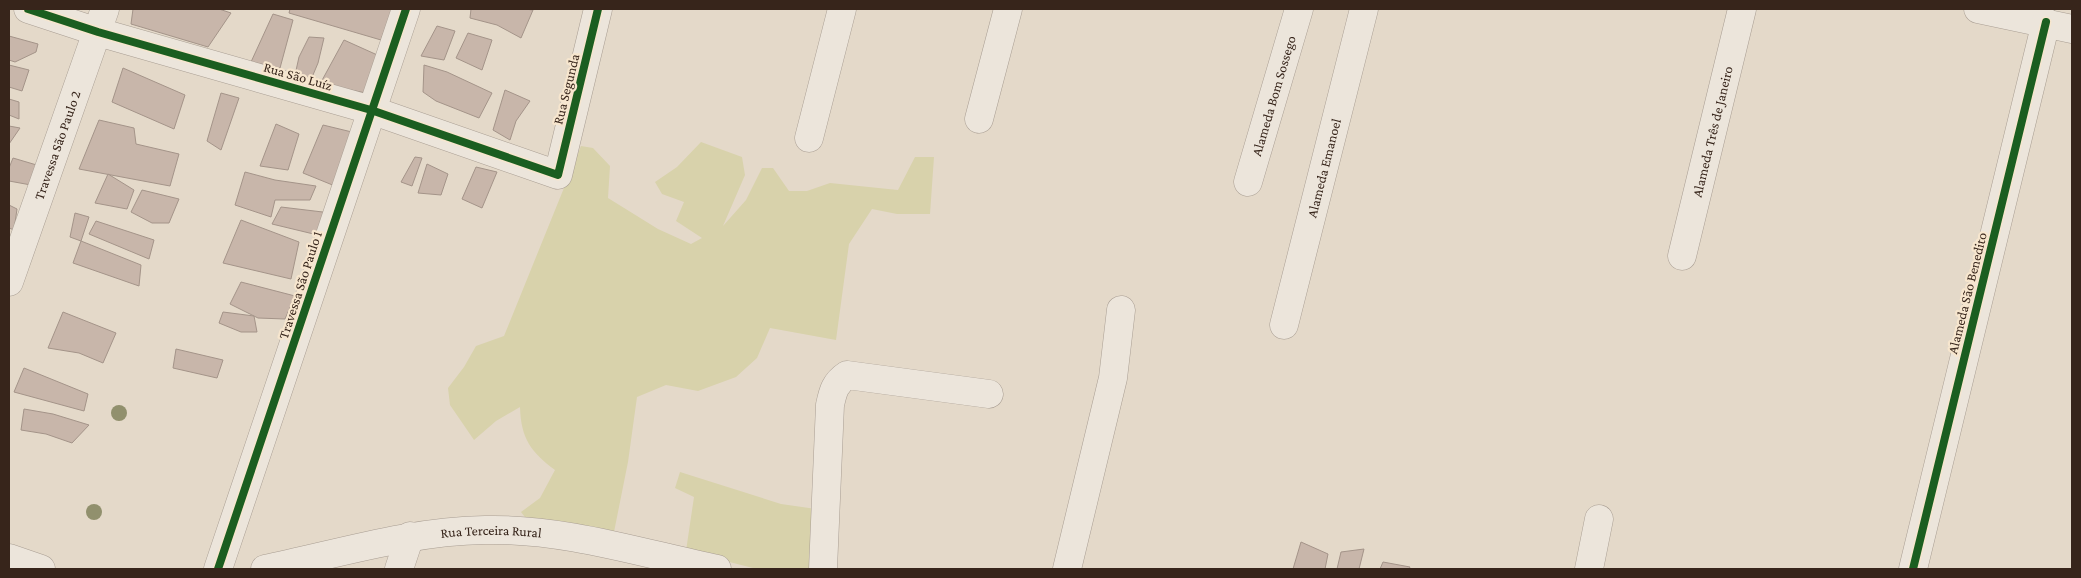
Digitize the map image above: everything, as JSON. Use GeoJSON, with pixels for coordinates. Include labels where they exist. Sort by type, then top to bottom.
{"type":"FeatureCollection","features":[{"type":"Feature","properties":{"kind":"street","name":"Rua São Luíz"},"geometry":{"type":"LineString","coordinates":[[28,9],[101,20],[558,175]]}},
{"type":"Feature","properties":{"kind":"street","name":"Travessa São Paulo 1"},"geometry":{"type":"LineString","coordinates":[[218,569],[406,9]]}},
{"type":"Feature","properties":{"kind":"street","name":"Rua Segunda"},"geometry":{"type":"LineString","coordinates":[[558,175],[598,9]]}},
{"type":"Feature","properties":{"kind":"street"},"geometry":{"type":"LineString","coordinates":[[809,138],[842,9]]}},
{"type":"Feature","properties":{"kind":"street"},"geometry":{"type":"LineString","coordinates":[[980,119],[1008,9]]}},
{"type":"Feature","properties":{"kind":"street","name":"Alameda Bom Sossego"},"geometry":{"type":"LineString","coordinates":[[1248,182],[1299,9]]}},
{"type":"Feature","properties":{"kind":"street","name":"Alameda Emanoel"},"geometry":{"type":"LineString","coordinates":[[1284,325],[1364,9]]}},
{"type":"Feature","properties":{"kind":"street","name":"Alameda Três de Janeiro"},"geometry":{"type":"LineString","coordinates":[[1682,256],[1742,9]]}},
{"type":"Feature","properties":{"kind":"street"},"geometry":{"type":"LineString","coordinates":[[1978,9],[2072,29]]}},
{"type":"Feature","properties":{"kind":"street","name":"Travessa São Paulo 2"},"geometry":{"type":"LineString","coordinates":[[9,282],[101,20]]}},
{"type":"Feature","properties":{"kind":"street","name":"Alameda São Benedito"},"geometry":{"type":"LineString","coordinates":[[1913,569],[2046,22]]}},
{"type":"Feature","properties":{"kind":"street"},"geometry":{"type":"LineString","coordinates":[[1068,569],[1113,378],[1121,310]]}},
{"type":"Feature","properties":{"kind":"street"},"geometry":{"type":"LineString","coordinates":[[823,569],[830,405],[834,388],[839,380],[847,375],[989,394]]}},
{"type":"Feature","properties":{"kind":"street"},"geometry":{"type":"LineString","coordinates":[[1589,569],[1599,519]]}},
{"type":"Feature","properties":{"kind":"street","name":"Rua Terceira Rural"},"geometry":{"type":"LineString","coordinates":[[265,569],[410,536],[486,530],[564,536],[717,569]]}},
{"type":"Feature","properties":{"kind":"street"},"geometry":{"type":"LineString","coordinates":[[399,569],[410,536]]}},
{"type":"Feature","properties":{"kind":"street"},"geometry":{"type":"LineString","coordinates":[[9,558],[42,569]]}},
{"type":"Feature","properties":{"kind":"shaded area"},"geometry":{"type":"Polygon","coordinates":[[[701,142],[742,157],[745,175],[723,226],[746,200],[762,168],[773,168],[789,191],[807,191],[830,183],[898,190],[915,157],[934,157],[930,214],[897,214],[872,209],[849,244],[836,340],[770,328],[757,358],[736,377],[698,391],[666,385],[637,397],[628,462],[614,532],[528,521],[521,512],[540,498],[555,470],[529,444],[523,428],[520,407],[496,421],[474,440],[450,405],[448,388],[464,367],[476,346],[504,336],[581,146],[593,148],[610,166],[608,198],[658,229],[691,244],[702,238],[676,221],[684,202],[662,194],[655,182],[677,167],[701,142]]]}},
{"type":"Feature","properties":{"kind":"shaded area"},"geometry":{"type":"Polygon","coordinates":[[[680,472],[781,504],[816,509],[815,569],[757,569],[686,551],[694,497],[675,488],[680,472]]]}},
{"type":"Feature","properties":{"kind":"building"},"geometry":{"type":"Polygon","coordinates":[[[133,9],[219,9],[231,13],[208,47],[131,24],[133,9]]]}},
{"type":"Feature","properties":{"kind":"building"},"geometry":{"type":"Polygon","coordinates":[[[290,9],[392,9],[381,40],[289,13],[290,9]]]}},
{"type":"Feature","properties":{"kind":"building"},"geometry":{"type":"Polygon","coordinates":[[[471,9],[533,10],[521,38],[497,25],[470,18],[471,9]]]}},
{"type":"Feature","properties":{"kind":"building"},"geometry":{"type":"Polygon","coordinates":[[[273,14],[293,20],[280,68],[251,62],[273,14]]]}},
{"type":"Feature","properties":{"kind":"building"},"geometry":{"type":"Polygon","coordinates":[[[437,26],[455,31],[444,60],[421,56],[437,26]]]}},
{"type":"Feature","properties":{"kind":"building"},"geometry":{"type":"Polygon","coordinates":[[[468,33],[492,40],[482,70],[456,58],[468,33]]]}},
{"type":"Feature","properties":{"kind":"building"},"geometry":{"type":"Polygon","coordinates":[[[9,36],[38,44],[36,52],[15,62],[9,60],[9,36]]]}},
{"type":"Feature","properties":{"kind":"building"},"geometry":{"type":"Polygon","coordinates":[[[309,37],[324,38],[318,63],[310,82],[295,75],[299,57],[309,37]]]}},
{"type":"Feature","properties":{"kind":"building"},"geometry":{"type":"Polygon","coordinates":[[[344,40],[384,58],[366,93],[320,84],[344,40]]]}},
{"type":"Feature","properties":{"kind":"building"},"geometry":{"type":"Polygon","coordinates":[[[9,65],[29,70],[22,91],[9,87],[9,65]]]}},
{"type":"Feature","properties":{"kind":"building"},"geometry":{"type":"Polygon","coordinates":[[[424,65],[447,72],[492,93],[479,118],[436,101],[423,92],[424,65]]]}},
{"type":"Feature","properties":{"kind":"building"},"geometry":{"type":"Polygon","coordinates":[[[123,68],[185,95],[174,129],[112,102],[123,68]]]}},
{"type":"Feature","properties":{"kind":"building"},"geometry":{"type":"Polygon","coordinates":[[[505,90],[530,101],[516,121],[510,140],[493,130],[505,90]]]}},
{"type":"Feature","properties":{"kind":"building"},"geometry":{"type":"Polygon","coordinates":[[[221,93],[239,98],[221,150],[207,141],[221,93]]]}},
{"type":"Feature","properties":{"kind":"building"},"geometry":{"type":"Polygon","coordinates":[[[9,99],[19,102],[19,119],[9,115],[9,99]]]}},
{"type":"Feature","properties":{"kind":"building"},"geometry":{"type":"Polygon","coordinates":[[[99,120],[134,128],[136,144],[179,154],[170,186],[79,169],[99,120]]]}},
{"type":"Feature","properties":{"kind":"building"},"geometry":{"type":"Polygon","coordinates":[[[276,124],[299,134],[288,170],[260,166],[276,124]]]}},
{"type":"Feature","properties":{"kind":"building"},"geometry":{"type":"Polygon","coordinates":[[[323,125],[356,133],[335,186],[303,173],[323,125]]]}},
{"type":"Feature","properties":{"kind":"building"},"geometry":{"type":"Polygon","coordinates":[[[9,126],[20,128],[9,144],[9,126]]]}},
{"type":"Feature","properties":{"kind":"building"},"geometry":{"type":"Polygon","coordinates":[[[415,157],[422,158],[412,186],[401,182],[415,157]]]}},
{"type":"Feature","properties":{"kind":"building"},"geometry":{"type":"Polygon","coordinates":[[[13,158],[40,166],[31,185],[9,181],[9,168],[13,158]]]}},
{"type":"Feature","properties":{"kind":"building"},"geometry":{"type":"Polygon","coordinates":[[[427,164],[448,174],[441,195],[418,193],[427,164]]]}},
{"type":"Feature","properties":{"kind":"building"},"geometry":{"type":"Polygon","coordinates":[[[476,167],[497,172],[482,208],[462,199],[476,167]]]}},
{"type":"Feature","properties":{"kind":"building"},"geometry":{"type":"Polygon","coordinates":[[[245,172],[275,180],[316,186],[310,200],[275,200],[271,217],[235,205],[245,172]]]}},
{"type":"Feature","properties":{"kind":"building"},"geometry":{"type":"Polygon","coordinates":[[[108,174],[134,190],[127,209],[95,203],[108,174]]]}},
{"type":"Feature","properties":{"kind":"building"},"geometry":{"type":"Polygon","coordinates":[[[142,190],[179,199],[169,223],[152,223],[131,212],[142,190]]]}},
{"type":"Feature","properties":{"kind":"building"},"geometry":{"type":"Polygon","coordinates":[[[9,205],[17,209],[14,230],[9,228],[9,205]]]}},
{"type":"Feature","properties":{"kind":"building"},"geometry":{"type":"Polygon","coordinates":[[[281,207],[331,213],[326,237],[272,224],[281,207]]]}},
{"type":"Feature","properties":{"kind":"building"},"geometry":{"type":"Polygon","coordinates":[[[75,213],[89,217],[81,241],[70,237],[75,213]]]}},
{"type":"Feature","properties":{"kind":"building"},"geometry":{"type":"Polygon","coordinates":[[[241,220],[299,242],[291,279],[223,263],[241,220]]]}},
{"type":"Feature","properties":{"kind":"building"},"geometry":{"type":"Polygon","coordinates":[[[96,221],[154,240],[149,259],[89,234],[96,221]]]}},
{"type":"Feature","properties":{"kind":"building"},"geometry":{"type":"Polygon","coordinates":[[[81,241],[141,265],[139,286],[73,263],[81,241]]]}},
{"type":"Feature","properties":{"kind":"building"},"geometry":{"type":"Polygon","coordinates":[[[241,282],[295,296],[285,319],[258,318],[230,304],[241,282]]]}},
{"type":"Feature","properties":{"kind":"building"},"geometry":{"type":"Polygon","coordinates":[[[63,312],[116,333],[103,363],[79,353],[48,348],[63,312]]]}},
{"type":"Feature","properties":{"kind":"building"},"geometry":{"type":"Polygon","coordinates":[[[223,312],[254,316],[257,332],[241,332],[219,323],[223,312]]]}},
{"type":"Feature","properties":{"kind":"building"},"geometry":{"type":"Polygon","coordinates":[[[176,349],[223,360],[217,378],[173,368],[176,349]]]}},
{"type":"Feature","properties":{"kind":"building"},"geometry":{"type":"Polygon","coordinates":[[[24,368],[88,394],[84,411],[14,392],[24,368]]]}},
{"type":"Feature","properties":{"kind":"building"},"geometry":{"type":"Polygon","coordinates":[[[24,409],[53,414],[89,425],[72,443],[46,434],[21,430],[24,409]]]}},
{"type":"Feature","properties":{"kind":"building"},"geometry":{"type":"Polygon","coordinates":[[[1301,542],[1328,554],[1325,569],[1293,569],[1301,542]]]}},
{"type":"Feature","properties":{"kind":"building"},"geometry":{"type":"Polygon","coordinates":[[[1364,549],[1359,569],[1337,569],[1341,552],[1364,549]]]}},
{"type":"Feature","properties":{"kind":"building"},"geometry":{"type":"Polygon","coordinates":[[[1383,562],[1410,567],[1409,569],[1380,569],[1383,562]]]}},
{"type":"Feature","properties":{"kind":"cycle path"},"geometry":{"type":"LineString","coordinates":[[28,9],[98,32],[371,110],[558,175],[598,9]]}},
{"type":"Feature","properties":{"kind":"cycle path"},"geometry":{"type":"LineString","coordinates":[[218,569],[406,9]]}},
{"type":"Feature","properties":{"kind":"cycle path"},"geometry":{"type":"LineString","coordinates":[[1913,569],[2046,22]]}}]}
